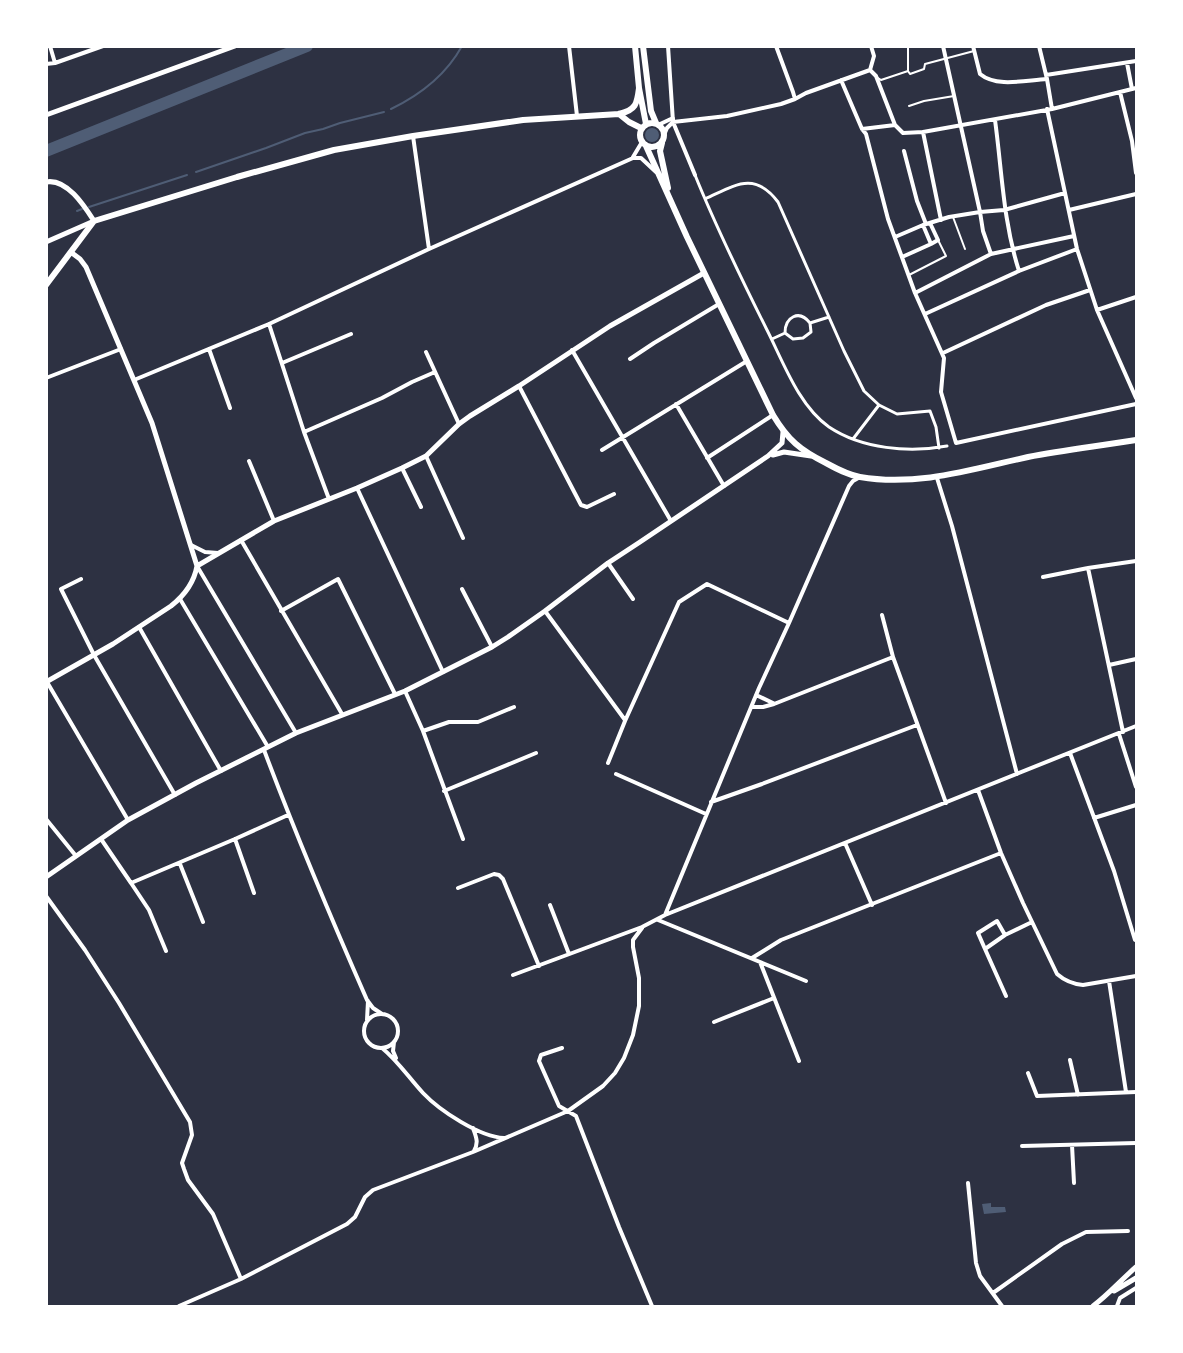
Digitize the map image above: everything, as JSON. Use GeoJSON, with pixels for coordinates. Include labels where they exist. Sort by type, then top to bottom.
{"type":"FeatureCollection","features":[{"type":"Feature","properties":{"kind":"main road"},"geometry":{"type":"LineString","coordinates":[[635,46],[644,126],[639,135],[773,415],[790,439],[812,456],[844,472],[860,477],[888,480],[938,478],[1030,457],[1137,440]]}},
{"type":"Feature","properties":{"kind":"main road"},"geometry":{"type":"LineString","coordinates":[[643,46],[651,111],[657,124],[662,128],[663,139],[660,151],[671,201]]}},
{"type":"Feature","properties":{"kind":"main road"},"geometry":{"type":"LineString","coordinates":[[46,285],[94,221],[334,150],[523,120],[628,112],[637,101],[639,88]]}},
{"type":"Feature","properties":{"kind":"main road"},"geometry":{"type":"LineString","coordinates":[[619,114],[628,122],[644,126],[657,124]]}},
{"type":"Feature","properties":{"kind":"main road"},"geometry":{"type":"LineString","coordinates":[[644,144],[656,146],[663,139]]}},
{"type":"Feature","properties":{"kind":"street"},"geometry":{"type":"LineString","coordinates":[[50,46],[55,63]]}},
{"type":"Feature","properties":{"kind":"street"},"geometry":{"type":"LineString","coordinates":[[46,64],[104,46]]}},
{"type":"Feature","properties":{"kind":"street"},"geometry":{"type":"LineString","coordinates":[[46,115],[235,46]]}},
{"type":"Feature","properties":{"kind":"street"},"geometry":{"type":"LineString","coordinates":[[569,46],[577,117]]}},
{"type":"Feature","properties":{"kind":"street"},"geometry":{"type":"LineString","coordinates":[[668,46],[673,120],[739,275],[806,405],[829,426],[868,444],[893,448],[947,446]]}},
{"type":"Feature","properties":{"kind":"street"},"geometry":{"type":"LineString","coordinates":[[776,46],[795,99]]}},
{"type":"Feature","properties":{"kind":"street"},"geometry":{"type":"LineString","coordinates":[[870,70],[874,56],[871,46]]}},
{"type":"Feature","properties":{"kind":"street"},"geometry":{"type":"LineString","coordinates":[[943,46],[990,254]]}},
{"type":"Feature","properties":{"kind":"street"},"geometry":{"type":"LineString","coordinates":[[1040,46],[1049,109],[1077,249],[1097,310],[1137,398]]}},
{"type":"Feature","properties":{"kind":"street"},"geometry":{"type":"LineString","coordinates":[[973,49],[982,77],[998,83],[1137,61]]}},
{"type":"Feature","properties":{"kind":"street"},"geometry":{"type":"LineString","coordinates":[[870,70],[876,76],[895,125],[903,133],[994,120],[1134,89],[1127,63]]}},
{"type":"Feature","properties":{"kind":"street"},"geometry":{"type":"LineString","coordinates":[[657,124],[673,120],[727,116],[781,104],[870,70]]}},
{"type":"Feature","properties":{"kind":"street"},"geometry":{"type":"LineString","coordinates":[[841,80],[861,129],[866,134],[888,219],[915,292],[944,358],[941,392],[956,443],[1137,404]]}},
{"type":"Feature","properties":{"kind":"street"},"geometry":{"type":"LineString","coordinates":[[1120,92],[1137,173]]}},
{"type":"Feature","properties":{"kind":"street"},"geometry":{"type":"LineString","coordinates":[[663,139],[673,120]]}},
{"type":"Feature","properties":{"kind":"street"},"geometry":{"type":"LineString","coordinates":[[994,120],[1002,171],[1004,210],[1019,271]]}},
{"type":"Feature","properties":{"kind":"street"},"geometry":{"type":"LineString","coordinates":[[861,129],[895,125]]}},
{"type":"Feature","properties":{"kind":"street"},"geometry":{"type":"LineString","coordinates":[[900,130],[902,136]]}},
{"type":"Feature","properties":{"kind":"street"},"geometry":{"type":"LineString","coordinates":[[922,132],[941,220]]}},
{"type":"Feature","properties":{"kind":"street"},"geometry":{"type":"LineString","coordinates":[[413,136],[429,249]]}},
{"type":"Feature","properties":{"kind":"street"},"geometry":{"type":"LineString","coordinates":[[633,158],[644,144]]}},
{"type":"Feature","properties":{"kind":"street"},"geometry":{"type":"LineString","coordinates":[[904,151],[916,201],[926,224],[931,244]]}},
{"type":"Feature","properties":{"kind":"street"},"geometry":{"type":"LineString","coordinates":[[134,380],[269,324],[429,249],[633,158],[640,158],[659,175]]}},
{"type":"Feature","properties":{"kind":"street"},"geometry":{"type":"LineString","coordinates":[[46,242],[94,221],[74,194],[58,183],[48,183]]}},
{"type":"Feature","properties":{"kind":"street"},"geometry":{"type":"LineString","coordinates":[[705,199],[740,183],[759,184],[772,194],[778,202],[864,392],[879,405],[897,414],[930,411],[936,427],[939,448]]}},
{"type":"Feature","properties":{"kind":"street"},"geometry":{"type":"LineString","coordinates":[[895,237],[926,224],[952,217],[1004,210],[1065,193]]}},
{"type":"Feature","properties":{"kind":"street"},"geometry":{"type":"LineString","coordinates":[[1069,210],[1137,194]]}},
{"type":"Feature","properties":{"kind":"street"},"geometry":{"type":"LineString","coordinates":[[902,257],[938,240],[926,224]]}},
{"type":"Feature","properties":{"kind":"street"},"geometry":{"type":"LineString","coordinates":[[915,292],[990,254],[1074,236]]}},
{"type":"Feature","properties":{"kind":"street"},"geometry":{"type":"LineString","coordinates":[[925,314],[1019,271],[1077,249]]}},
{"type":"Feature","properties":{"kind":"street"},"geometry":{"type":"LineString","coordinates":[[72,253],[86,267],[152,423],[198,566],[296,733]]}},
{"type":"Feature","properties":{"kind":"street"},"geometry":{"type":"LineString","coordinates":[[128,820],[47,682],[113,644],[180,599],[188,590],[198,566],[218,553],[274,521],[329,500],[426,456],[459,424],[572,350],[704,273]]}},
{"type":"Feature","properties":{"kind":"street"},"geometry":{"type":"LineString","coordinates":[[942,353],[1046,305],[1090,290]]}},
{"type":"Feature","properties":{"kind":"street"},"geometry":{"type":"LineString","coordinates":[[1097,310],[1137,297]]}},
{"type":"Feature","properties":{"kind":"street"},"geometry":{"type":"LineString","coordinates":[[630,359],[719,304]]}},
{"type":"Feature","properties":{"kind":"street"},"geometry":{"type":"LineString","coordinates":[[803,316],[810,323],[811,332],[803,339],[793,339],[785,333],[786,323],[790,318],[803,316]]}},
{"type":"Feature","properties":{"kind":"street"},"geometry":{"type":"LineString","coordinates":[[810,323],[829,317]]}},
{"type":"Feature","properties":{"kind":"street"},"geometry":{"type":"LineString","coordinates":[[269,324],[329,500]]}},
{"type":"Feature","properties":{"kind":"street"},"geometry":{"type":"LineString","coordinates":[[772,339],[785,333]]}},
{"type":"Feature","properties":{"kind":"street"},"geometry":{"type":"LineString","coordinates":[[282,363],[351,334]]}},
{"type":"Feature","properties":{"kind":"street"},"geometry":{"type":"LineString","coordinates":[[46,378],[121,349]]}},
{"type":"Feature","properties":{"kind":"street"},"geometry":{"type":"LineString","coordinates":[[209,349],[230,408]]}},
{"type":"Feature","properties":{"kind":"street"},"geometry":{"type":"LineString","coordinates":[[572,350],[671,521]]}},
{"type":"Feature","properties":{"kind":"street"},"geometry":{"type":"LineString","coordinates":[[426,352],[459,424]]}},
{"type":"Feature","properties":{"kind":"street"},"geometry":{"type":"LineString","coordinates":[[602,450],[747,362]]}},
{"type":"Feature","properties":{"kind":"street"},"geometry":{"type":"LineString","coordinates":[[304,432],[435,372]]}},
{"type":"Feature","properties":{"kind":"street"},"geometry":{"type":"LineString","coordinates":[[519,386],[581,505],[587,507],[614,494]]}},
{"type":"Feature","properties":{"kind":"street"},"geometry":{"type":"LineString","coordinates":[[676,404],[724,486]]}},
{"type":"Feature","properties":{"kind":"street"},"geometry":{"type":"LineString","coordinates":[[854,439],[879,405]]}},
{"type":"Feature","properties":{"kind":"street"},"geometry":{"type":"LineString","coordinates":[[707,458],[773,415]]}},
{"type":"Feature","properties":{"kind":"street"},"geometry":{"type":"LineString","coordinates":[[46,877],[128,820],[221,771],[296,733],[405,691],[492,647],[545,611],[608,563],[768,456],[782,443],[783,432]]}},
{"type":"Feature","properties":{"kind":"street"},"geometry":{"type":"LineString","coordinates":[[768,456],[784,452],[812,456]]}},
{"type":"Feature","properties":{"kind":"street"},"geometry":{"type":"LineString","coordinates":[[426,456],[463,538]]}},
{"type":"Feature","properties":{"kind":"street"},"geometry":{"type":"LineString","coordinates":[[249,461],[274,521]]}},
{"type":"Feature","properties":{"kind":"street"},"geometry":{"type":"LineString","coordinates":[[402,468],[421,507]]}},
{"type":"Feature","properties":{"kind":"street"},"geometry":{"type":"LineString","coordinates":[[844,472],[849,486]]}},
{"type":"Feature","properties":{"kind":"street"},"geometry":{"type":"LineString","coordinates":[[664,915],[756,695],[849,486],[860,477]]}},
{"type":"Feature","properties":{"kind":"street"},"geometry":{"type":"LineString","coordinates":[[938,478],[1017,774]]}},
{"type":"Feature","properties":{"kind":"street"},"geometry":{"type":"LineString","coordinates":[[357,488],[443,672]]}},
{"type":"Feature","properties":{"kind":"street"},"geometry":{"type":"LineString","coordinates":[[240,540],[342,714]]}},
{"type":"Feature","properties":{"kind":"street"},"geometry":{"type":"LineString","coordinates":[[191,545],[205,552],[218,553]]}},
{"type":"Feature","properties":{"kind":"street"},"geometry":{"type":"LineString","coordinates":[[1043,577],[1137,561]]}},
{"type":"Feature","properties":{"kind":"street"},"geometry":{"type":"LineString","coordinates":[[608,563],[633,599]]}},
{"type":"Feature","properties":{"kind":"street"},"geometry":{"type":"LineString","coordinates":[[1088,568],[1121,733],[1137,787]]}},
{"type":"Feature","properties":{"kind":"street"},"geometry":{"type":"LineString","coordinates":[[81,579],[61,590],[94,655],[175,795]]}},
{"type":"Feature","properties":{"kind":"street"},"geometry":{"type":"LineString","coordinates":[[280,611],[338,579],[395,694]]}},
{"type":"Feature","properties":{"kind":"street"},"geometry":{"type":"LineString","coordinates":[[608,763],[679,602],[707,584],[789,623]]}},
{"type":"Feature","properties":{"kind":"street"},"geometry":{"type":"LineString","coordinates":[[462,590],[492,647]]}},
{"type":"Feature","properties":{"kind":"street"},"geometry":{"type":"LineString","coordinates":[[180,599],[266,748],[288,815],[368,1000],[373,1008],[392,1018],[398,1027],[394,1042],[382,1048]]}},
{"type":"Feature","properties":{"kind":"street"},"geometry":{"type":"LineString","coordinates":[[545,611],[625,721]]}},
{"type":"Feature","properties":{"kind":"street"},"geometry":{"type":"LineString","coordinates":[[882,615],[893,657],[946,803]]}},
{"type":"Feature","properties":{"kind":"street"},"geometry":{"type":"LineString","coordinates":[[139,627],[221,771]]}},
{"type":"Feature","properties":{"kind":"street"},"geometry":{"type":"LineString","coordinates":[[752,707],[774,704],[893,657]]}},
{"type":"Feature","properties":{"kind":"street"},"geometry":{"type":"LineString","coordinates":[[1109,665],[1137,659]]}},
{"type":"Feature","properties":{"kind":"street"},"geometry":{"type":"LineString","coordinates":[[405,691],[423,731],[463,839]]}},
{"type":"Feature","properties":{"kind":"street"},"geometry":{"type":"LineString","coordinates":[[756,695],[774,704]]}},
{"type":"Feature","properties":{"kind":"street"},"geometry":{"type":"LineString","coordinates":[[423,731],[449,722],[478,722],[514,707]]}},
{"type":"Feature","properties":{"kind":"street"},"geometry":{"type":"LineString","coordinates":[[711,802],[917,724]]}},
{"type":"Feature","properties":{"kind":"street"},"geometry":{"type":"LineString","coordinates":[[513,975],[642,927],[664,915],[1137,726]]}},
{"type":"Feature","properties":{"kind":"street"},"geometry":{"type":"LineString","coordinates":[[444,790],[537,753]]}},
{"type":"Feature","properties":{"kind":"street"},"geometry":{"type":"LineString","coordinates":[[1070,753],[1137,940]]}},
{"type":"Feature","properties":{"kind":"street"},"geometry":{"type":"LineString","coordinates":[[616,774],[706,814]]}},
{"type":"Feature","properties":{"kind":"street"},"geometry":{"type":"LineString","coordinates":[[978,790],[1001,853],[1057,974],[1065,981],[1083,985],[1137,976]]}},
{"type":"Feature","properties":{"kind":"street"},"geometry":{"type":"LineString","coordinates":[[1095,818],[1137,805]]}},
{"type":"Feature","properties":{"kind":"street"},"geometry":{"type":"LineString","coordinates":[[131,883],[180,864],[288,815]]}},
{"type":"Feature","properties":{"kind":"street"},"geometry":{"type":"LineString","coordinates":[[46,819],[76,856]]}},
{"type":"Feature","properties":{"kind":"street"},"geometry":{"type":"LineString","coordinates":[[101,839],[148,910],[166,951]]}},
{"type":"Feature","properties":{"kind":"street"},"geometry":{"type":"LineString","coordinates":[[235,839],[254,893]]}},
{"type":"Feature","properties":{"kind":"street"},"geometry":{"type":"LineString","coordinates":[[845,843],[872,904]]}},
{"type":"Feature","properties":{"kind":"street"},"geometry":{"type":"LineString","coordinates":[[752,958],[781,940],[1001,853]]}},
{"type":"Feature","properties":{"kind":"street"},"geometry":{"type":"LineString","coordinates":[[180,864],[203,922]]}},
{"type":"Feature","properties":{"kind":"street"},"geometry":{"type":"LineString","coordinates":[[458,888],[494,874],[499,875],[539,966]]}},
{"type":"Feature","properties":{"kind":"street"},"geometry":{"type":"LineString","coordinates":[[46,896],[85,950],[190,1122],[192,1135],[182,1163],[188,1180],[213,1215],[241,1279]]}},
{"type":"Feature","properties":{"kind":"street"},"geometry":{"type":"LineString","coordinates":[[550,905],[569,954]]}},
{"type":"Feature","properties":{"kind":"street"},"geometry":{"type":"LineString","coordinates":[[657,919],[806,981]]}},
{"type":"Feature","properties":{"kind":"street"},"geometry":{"type":"LineString","coordinates":[[1005,936],[997,921],[978,933],[1006,996]]}},
{"type":"Feature","properties":{"kind":"street"},"geometry":{"type":"LineString","coordinates":[[985,949],[1032,922]]}},
{"type":"Feature","properties":{"kind":"street"},"geometry":{"type":"LineString","coordinates":[[1131,924],[1137,922]]}},
{"type":"Feature","properties":{"kind":"street"},"geometry":{"type":"LineString","coordinates":[[178,1306],[241,1279],[347,1224],[355,1217],[365,1197],[373,1190],[473,1152],[568,1111],[603,1086],[615,1073],[624,1058],[633,1035],[639,1006],[639,978],[633,947],[635,936],[642,927]]}},
{"type":"Feature","properties":{"kind":"street"},"geometry":{"type":"LineString","coordinates":[[760,961],[799,1061]]}},
{"type":"Feature","properties":{"kind":"street"},"geometry":{"type":"LineString","coordinates":[[1109,981],[1126,1092]]}},
{"type":"Feature","properties":{"kind":"street"},"geometry":{"type":"LineString","coordinates":[[714,1022],[774,998]]}},
{"type":"Feature","properties":{"kind":"street"},"geometry":{"type":"LineString","coordinates":[[368,1000],[365,1033],[369,1042],[382,1048],[425,1095],[446,1112],[485,1134],[506,1138]]}},
{"type":"Feature","properties":{"kind":"street"},"geometry":{"type":"LineString","coordinates":[[367,1023],[373,1017],[381,1014]]}},
{"type":"Feature","properties":{"kind":"street"},"geometry":{"type":"LineString","coordinates":[[394,1042],[393,1051],[398,1064]]}},
{"type":"Feature","properties":{"kind":"street"},"geometry":{"type":"LineString","coordinates":[[562,1048],[541,1055],[539,1061],[559,1106],[576,1116],[652,1306]]}},
{"type":"Feature","properties":{"kind":"street"},"geometry":{"type":"LineString","coordinates":[[1070,1060],[1078,1095]]}},
{"type":"Feature","properties":{"kind":"street"},"geometry":{"type":"LineString","coordinates":[[1028,1073],[1037,1096],[1137,1092]]}},
{"type":"Feature","properties":{"kind":"street"},"geometry":{"type":"LineString","coordinates":[[473,1128],[477,1146],[473,1152]]}},
{"type":"Feature","properties":{"kind":"street"},"geometry":{"type":"LineString","coordinates":[[485,1134],[486,1146]]}},
{"type":"Feature","properties":{"kind":"street"},"geometry":{"type":"LineString","coordinates":[[477,1141],[486,1146]]}},
{"type":"Feature","properties":{"kind":"street"},"geometry":{"type":"LineString","coordinates":[[1022,1146],[1137,1143]]}},
{"type":"Feature","properties":{"kind":"street"},"geometry":{"type":"LineString","coordinates":[[1072,1145],[1074,1183]]}},
{"type":"Feature","properties":{"kind":"street"},"geometry":{"type":"LineString","coordinates":[[968,1183],[976,1263],[980,1276],[1002,1306]]}},
{"type":"Feature","properties":{"kind":"street"},"geometry":{"type":"LineString","coordinates":[[993,1293],[1062,1244],[1086,1232],[1128,1232]]}},
{"type":"Feature","properties":{"kind":"street"},"geometry":{"type":"LineString","coordinates":[[1108,1296],[1137,1267]]}},
{"type":"Feature","properties":{"kind":"street"},"geometry":{"type":"LineString","coordinates":[[1093,1306],[1137,1278]]}},
{"type":"Feature","properties":{"kind":"street"},"geometry":{"type":"LineString","coordinates":[[1117,1306],[1120,1298],[1137,1288]]}},
{"type":"Feature","properties":{"kind":"lane"},"geometry":{"type":"LineString","coordinates":[[908,46],[908,71]]}},
{"type":"Feature","properties":{"kind":"lane"},"geometry":{"type":"LineString","coordinates":[[876,76],[882,80],[908,71],[910,74],[924,69],[925,63],[973,49]]}},
{"type":"Feature","properties":{"kind":"lane"},"geometry":{"type":"LineString","coordinates":[[909,106],[954,96]]}},
{"type":"Feature","properties":{"kind":"lane"},"geometry":{"type":"LineString","coordinates":[[952,217],[965,249]]}},
{"type":"Feature","properties":{"kind":"lane"},"geometry":{"type":"LineString","coordinates":[[909,275],[946,256],[938,240]]}},
{"type":"Feature","properties":{"kind":"water"},"geometry":{"type":"Polygon","coordinates":[[[649,128],[655,128],[659,135],[655,142],[649,142],[645,138],[645,132],[649,128]]]}},
{"type":"Feature","properties":{"kind":"water"},"geometry":{"type":"Polygon","coordinates":[[[991,1203],[991,1207],[1005,1207],[1006,1212],[984,1214],[982,1204],[991,1203]]]}},
{"type":"Feature","properties":{"kind":"waterway"},"geometry":{"type":"LineString","coordinates":[[46,151],[307,46]]}},
{"type":"Feature","properties":{"kind":"waterway"},"geometry":{"type":"LineString","coordinates":[[391,109],[431,83],[448,66],[462,46]]}},
{"type":"Feature","properties":{"kind":"waterway"},"geometry":{"type":"LineString","coordinates":[[196,172],[305,133],[384,112]]}},
{"type":"Feature","properties":{"kind":"waterway"},"geometry":{"type":"LineString","coordinates":[[89,207],[187,175]]}},
{"type":"Feature","properties":{"kind":"waterway"},"geometry":{"type":"LineString","coordinates":[[77,211],[82,209]]}}]}
